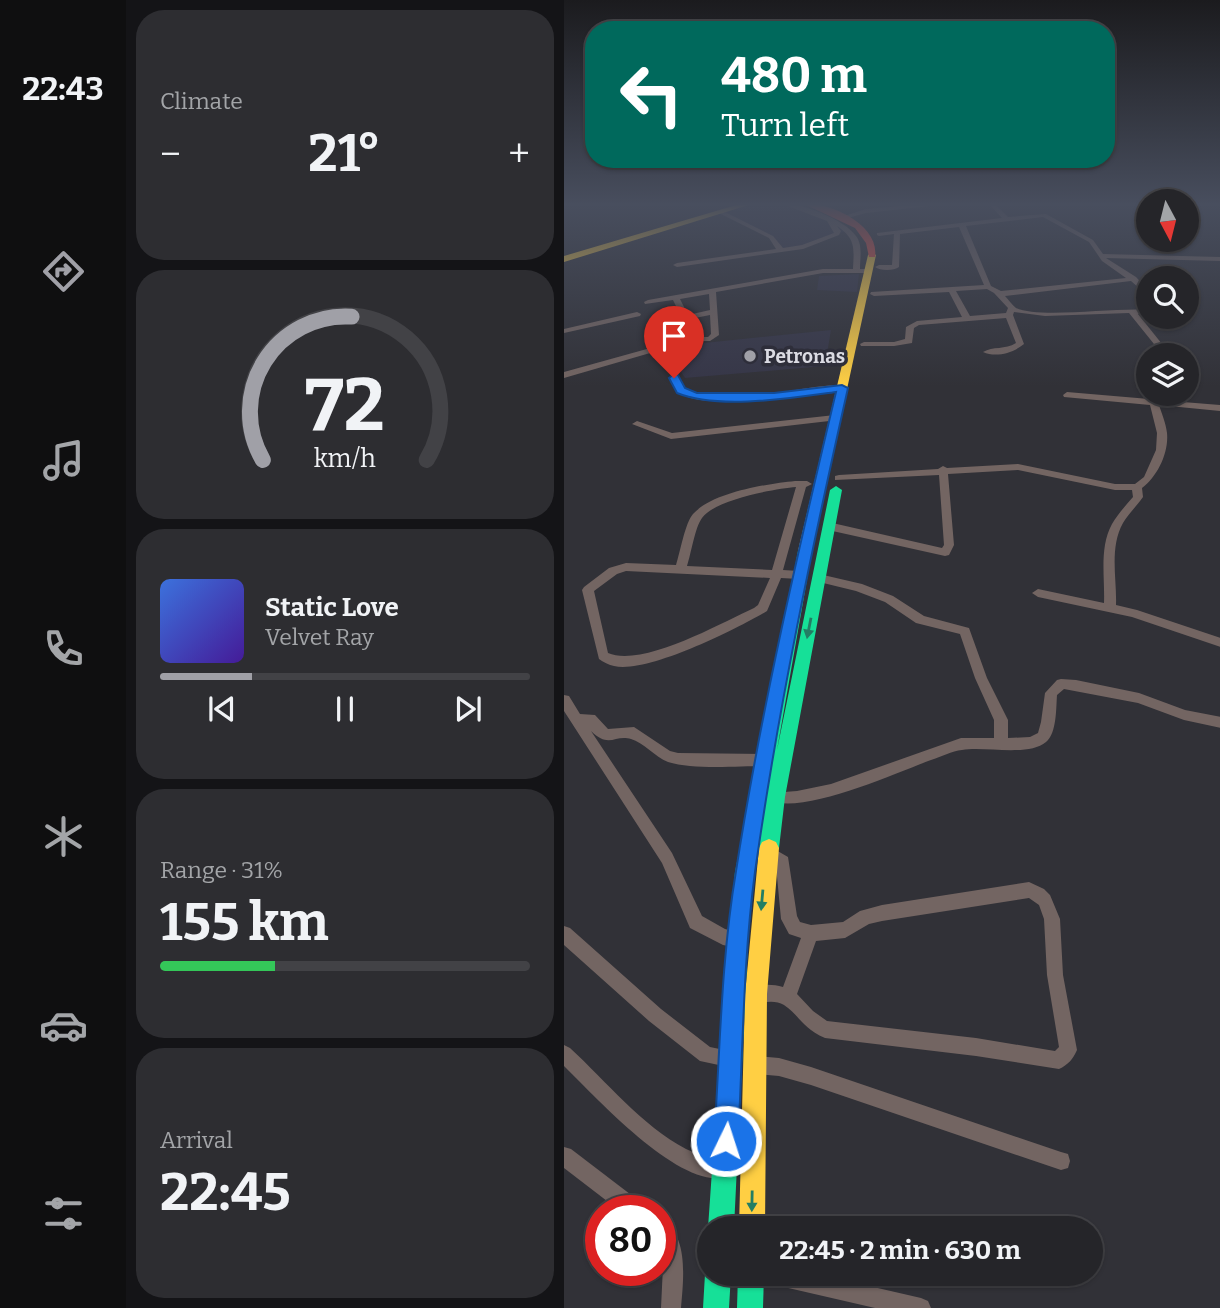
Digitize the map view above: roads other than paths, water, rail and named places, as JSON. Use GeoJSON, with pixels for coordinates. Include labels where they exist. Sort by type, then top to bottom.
{"type":"FeatureCollection","features":[{"type":"Feature","properties":{"kind":"main road"},"geometry":{"type":"LineString","coordinates":[[722,1216],[738,940],[745,872],[798,581],[869,264]]}},
{"type":"Feature","properties":{"kind":"main road"},"geometry":{"type":"LineString","coordinates":[[752,1216],[756,994],[768,852],[776,797],[874,294],[868,270],[871,264]]}},
{"type":"Feature","properties":{"kind":"main road"},"geometry":{"type":"LineString","coordinates":[[804,555],[812,560],[823,555]]}},
{"type":"Feature","properties":{"kind":"main road"},"geometry":{"type":"LineString","coordinates":[[798,581],[818,582]]}},
{"type":"Feature","properties":{"kind":"main road"},"geometry":{"type":"LineString","coordinates":[[716,1308],[717,1286]]}},
{"type":"Feature","properties":{"kind":"main road"},"geometry":{"type":"LineString","coordinates":[[750,1308],[751,1286]]}},
{"type":"Feature","properties":{"kind":"street"},"geometry":{"type":"LineString","coordinates":[[677,265],[683,264]]}},
{"type":"Feature","properties":{"kind":"street"},"geometry":{"type":"LineString","coordinates":[[648,302],[823,271],[868,270],[895,267],[895,264]]}},
{"type":"Feature","properties":{"kind":"street"},"geometry":{"type":"LineString","coordinates":[[978,264],[988,287],[999,294],[1010,312],[1020,344],[1011,350],[987,352]]}},
{"type":"Feature","properties":{"kind":"street"},"geometry":{"type":"LineString","coordinates":[[1113,264],[1136,282]]}},
{"type":"Feature","properties":{"kind":"street"},"geometry":{"type":"LineString","coordinates":[[999,294],[1133,279]]}},
{"type":"Feature","properties":{"kind":"street"},"geometry":{"type":"LineString","coordinates":[[874,294],[988,287]]}},
{"type":"Feature","properties":{"kind":"street"},"geometry":{"type":"LineString","coordinates":[[675,297],[696,339],[710,339],[715,335],[712,290]]}},
{"type":"Feature","properties":{"kind":"street"},"geometry":{"type":"LineString","coordinates":[[952,290],[967,318]]}},
{"type":"Feature","properties":{"kind":"street"},"geometry":{"type":"LineString","coordinates":[[1131,310],[1157,343]]}},
{"type":"Feature","properties":{"kind":"street"},"geometry":{"type":"LineString","coordinates":[[864,344],[904,343],[911,339],[912,325],[1010,312],[1052,314],[1136,311]]}},
{"type":"Feature","properties":{"kind":"street"},"geometry":{"type":"LineString","coordinates":[[686,317],[713,312]]}},
{"type":"Feature","properties":{"kind":"street"},"geometry":{"type":"LineString","coordinates":[[564,331],[637,314]]}},
{"type":"Feature","properties":{"kind":"street"},"geometry":{"type":"LineString","coordinates":[[564,375],[654,349]]}},
{"type":"Feature","properties":{"kind":"street"},"geometry":{"type":"LineString","coordinates":[[674,378],[681,390],[695,396],[774,396],[842,388]]}},
{"type":"Feature","properties":{"kind":"street"},"geometry":{"type":"LineString","coordinates":[[1067,395],[1136,397]]}},
{"type":"Feature","properties":{"kind":"street"},"geometry":{"type":"LineString","coordinates":[[1199,405],[1220,408]]}},
{"type":"Feature","properties":{"kind":"street"},"geometry":{"type":"LineString","coordinates":[[842,465],[943,470],[1028,467],[1115,487],[1137,487],[1148,480],[1161,450],[1162,433],[1155,406]]}},
{"type":"Feature","properties":{"kind":"street"},"geometry":{"type":"LineString","coordinates":[[637,424],[660,434],[678,435],[835,418]]}},
{"type":"Feature","properties":{"kind":"street"},"geometry":{"type":"LineString","coordinates":[[828,526],[939,553],[948,551],[943,470]]}},
{"type":"Feature","properties":{"kind":"street"},"geometry":{"type":"LineString","coordinates":[[798,581],[777,573],[620,568],[589,587],[588,593],[606,659],[633,661],[665,654],[758,611],[762,608],[777,573],[802,484]]}},
{"type":"Feature","properties":{"kind":"street"},"geometry":{"type":"LineString","coordinates":[[681,568],[696,517],[700,512],[718,503],[778,485],[821,485]]}},
{"type":"Feature","properties":{"kind":"street"},"geometry":{"type":"LineString","coordinates":[[1110,608],[1110,557],[1114,531],[1137,497],[1137,487]]}},
{"type":"Feature","properties":{"kind":"street"},"geometry":{"type":"LineString","coordinates":[[818,582],[857,587],[889,599],[920,620],[965,631],[981,678],[1001,720],[1001,743]]}},
{"type":"Feature","properties":{"kind":"street"},"geometry":{"type":"LineString","coordinates":[[1038,593],[1133,613],[1220,643]]}},
{"type":"Feature","properties":{"kind":"street"},"geometry":{"type":"LineString","coordinates":[[776,797],[797,797],[831,790],[961,744],[1031,743],[1043,737],[1048,722],[1051,693],[1055,687],[1068,684],[1139,698],[1184,715],[1220,723]]}},
{"type":"Feature","properties":{"kind":"street"},"geometry":{"type":"LineString","coordinates":[[564,700],[667,858],[696,922],[723,937],[738,940]]}},
{"type":"Feature","properties":{"kind":"street"},"geometry":{"type":"LineString","coordinates":[[577,720],[590,719],[602,735],[634,733],[666,755],[678,759],[765,760]]}},
{"type":"Feature","properties":{"kind":"street"},"geometry":{"type":"LineString","coordinates":[[756,994],[778,992],[788,995],[797,1002],[813,1024],[825,1029],[1059,1060],[1068,1050],[1055,975],[1052,919],[1039,894],[1029,890],[882,913],[866,917],[845,930],[811,933],[795,928],[789,919],[783,862],[768,852]]}},
{"type":"Feature","properties":{"kind":"street"},"geometry":{"type":"LineString","coordinates":[[788,995],[811,933]]}},
{"type":"Feature","properties":{"kind":"street"},"geometry":{"type":"LineString","coordinates":[[564,934],[655,1015],[706,1055],[732,1058]]}},
{"type":"Feature","properties":{"kind":"street"},"geometry":{"type":"LineString","coordinates":[[564,1054],[624,1113],[678,1155],[700,1166],[724,1169]]}},
{"type":"Feature","properties":{"kind":"street"},"geometry":{"type":"LineString","coordinates":[[754,1065],[779,1067],[811,1076],[1062,1161]]}},
{"type":"Feature","properties":{"kind":"street"},"geometry":{"type":"LineString","coordinates":[[564,1156],[615,1195]]}},
{"type":"Feature","properties":{"kind":"street"},"geometry":{"type":"LineString","coordinates":[[671,1308],[672,1286]]}},
{"type":"Feature","properties":{"kind":"street"},"geometry":{"type":"LineString","coordinates":[[824,1286],[922,1308]]}},
{"type":"Feature","properties":{"kind":"place","name":"Petronas"},"geometry":{"type":"Point","coordinates":[750,356]}}]}
